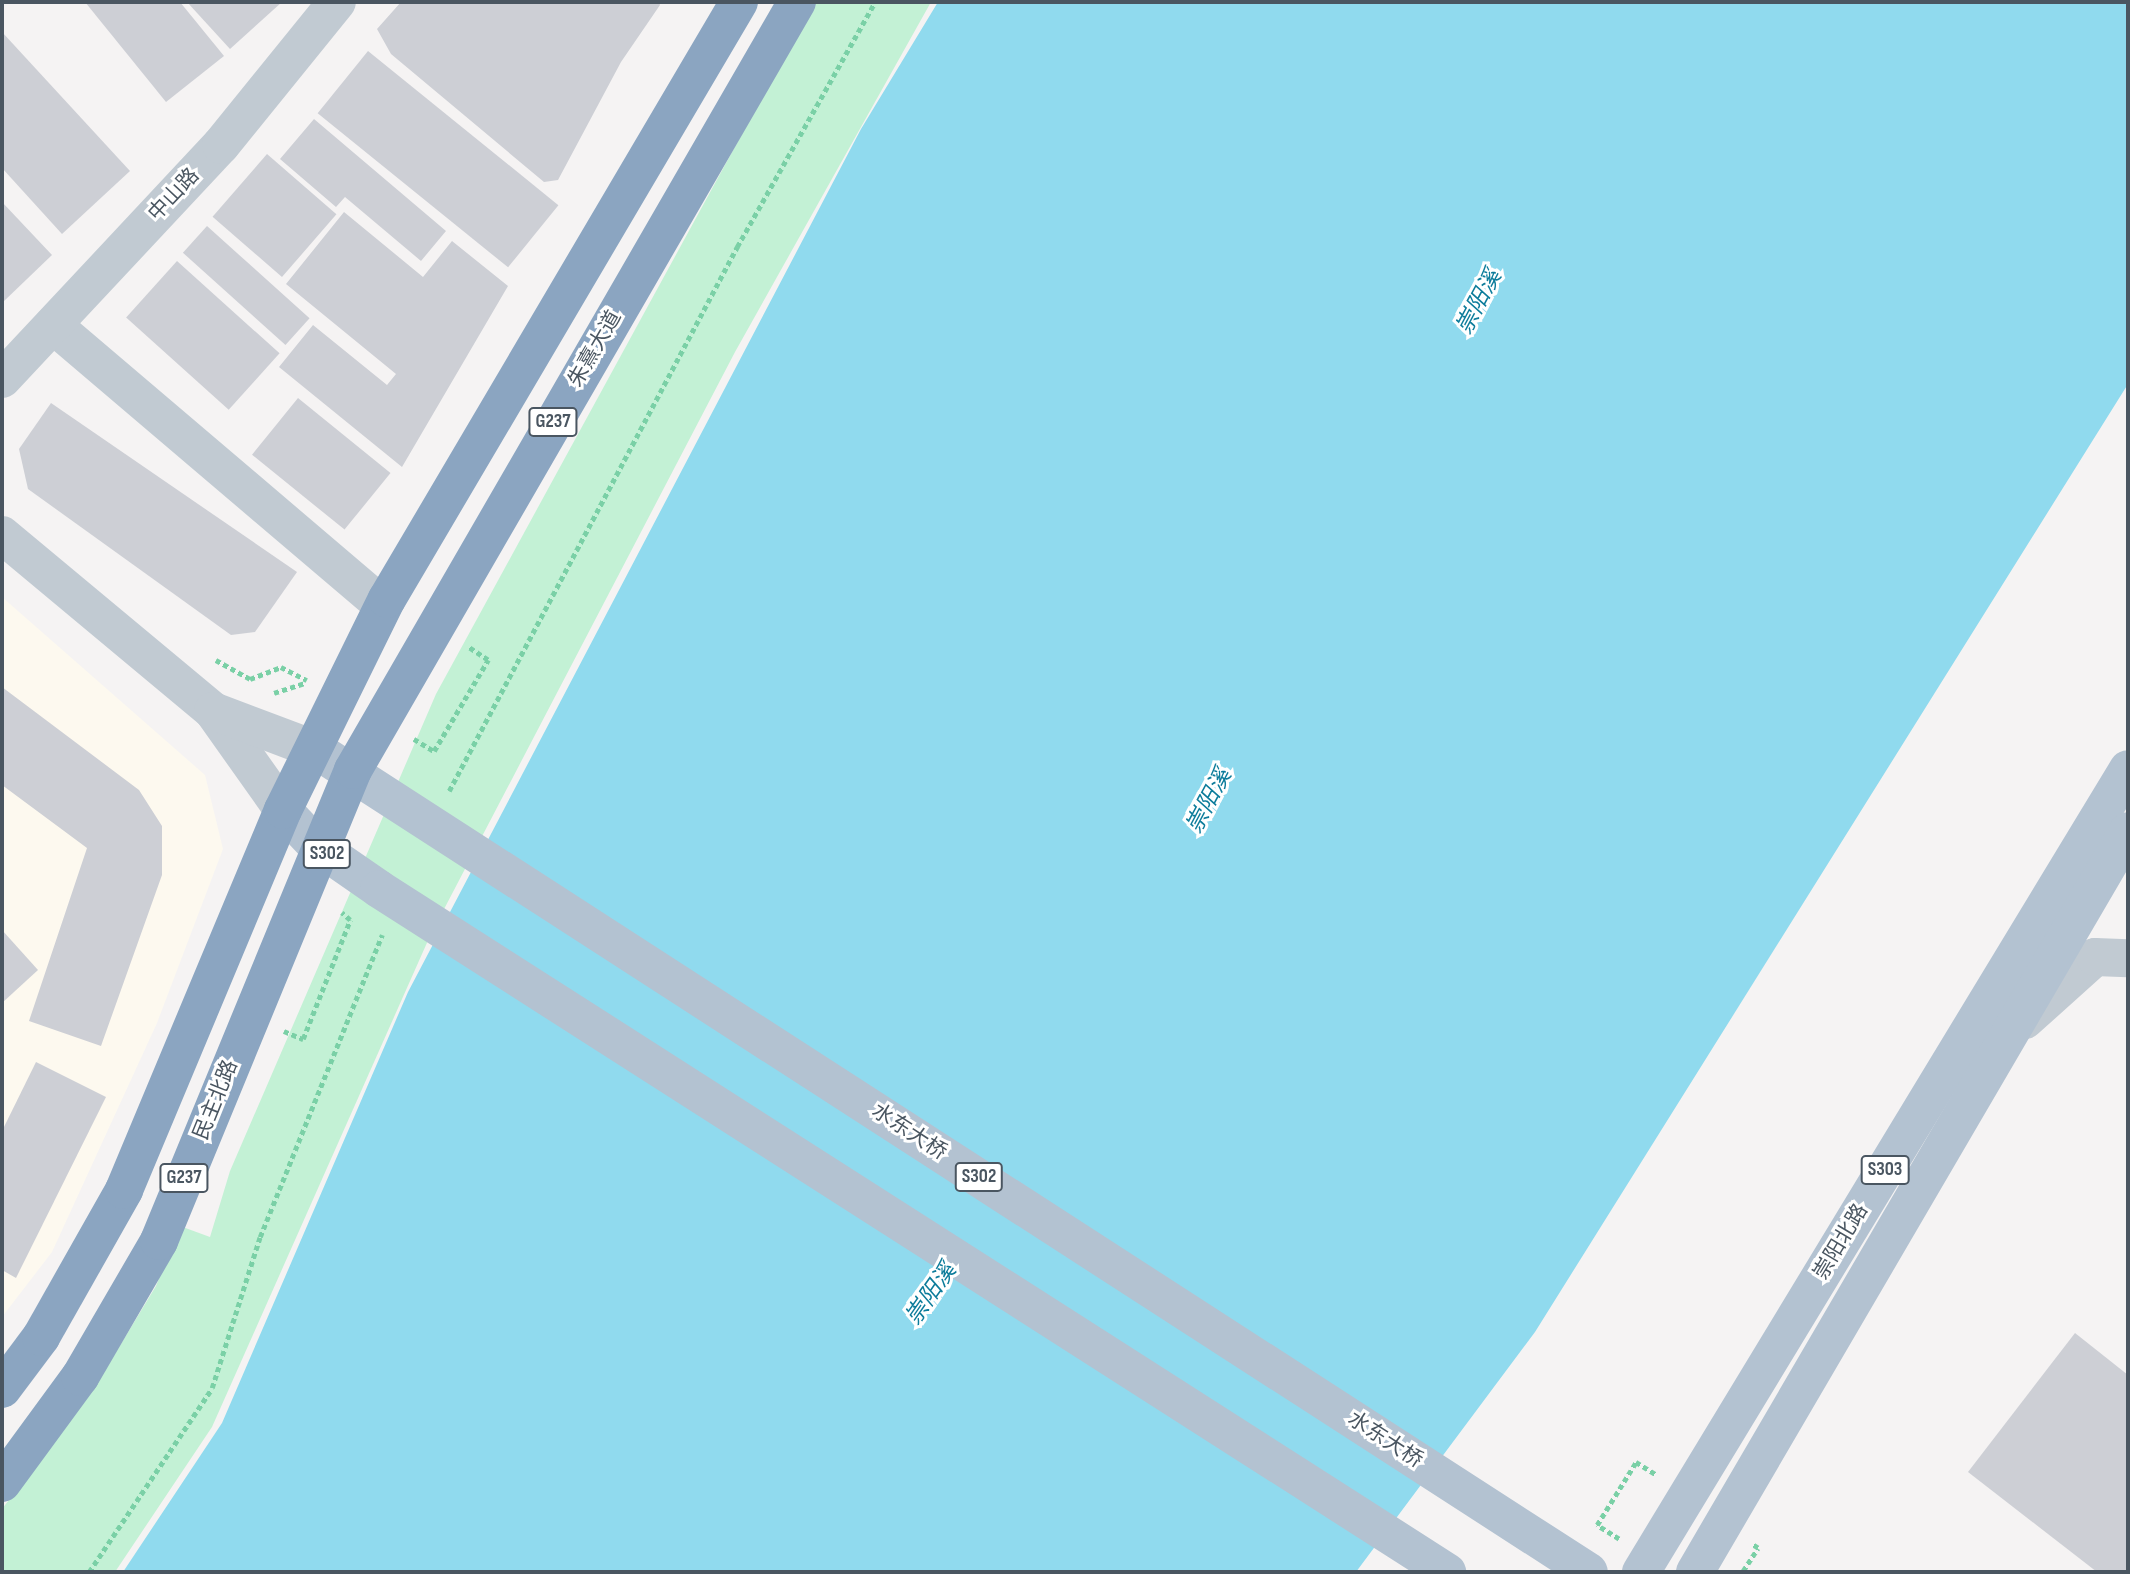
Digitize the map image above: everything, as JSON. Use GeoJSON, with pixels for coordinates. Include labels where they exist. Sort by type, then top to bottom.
{"type":"FeatureCollection","features":[{"type":"Feature","properties":{"kind":"highway","name":"G237"},"geometry":{"type":"LineString","coordinates":[[2,1389],[41,1337],[124,1190],[283,810],[316,750],[383,606],[740,2]]}},
{"type":"Feature","properties":{"kind":"highway","name":"朱熹大道"},"geometry":{"type":"LineString","coordinates":[[317,846],[353,770],[797,2]]}},
{"type":"Feature","properties":{"kind":"highway","name":"民主北路"},"geometry":{"type":"LineString","coordinates":[[2,1483],[80,1377],[159,1241],[317,846]]}},
{"type":"Feature","properties":{"kind":"main road","name":"S302"},"geometry":{"type":"LineString","coordinates":[[316,750],[428,808]]}},
{"type":"Feature","properties":{"kind":"main road","name":"崇阳北路"},"geometry":{"type":"LineString","coordinates":[[1641,1572],[2128,769]]}},
{"type":"Feature","properties":{"kind":"main road","name":"水东大桥"},"geometry":{"type":"LineString","coordinates":[[428,808],[1589,1572]]}},
{"type":"Feature","properties":{"kind":"main road","name":"S302"},"geometry":{"type":"LineString","coordinates":[[283,810],[317,846],[379,889],[1447,1572]]}},
{"type":"Feature","properties":{"kind":"main road","name":"崇阳北路"},"geometry":{"type":"LineString","coordinates":[[1695,1572],[2128,831]]}},
{"type":"Feature","properties":{"kind":"street","name":"中山路"},"geometry":{"type":"LineString","coordinates":[[2,379],[221,145],[337,2]]}},
{"type":"Feature","properties":{"kind":"street"},"geometry":{"type":"LineString","coordinates":[[52,325],[383,606]]}},
{"type":"Feature","properties":{"kind":"street"},"geometry":{"type":"LineString","coordinates":[[2,535],[213,711],[283,810]]}},
{"type":"Feature","properties":{"kind":"street"},"geometry":{"type":"LineString","coordinates":[[213,711],[316,750]]}},
{"type":"Feature","properties":{"kind":"street"},"geometry":{"type":"LineString","coordinates":[[2006,1039],[2072,971],[2095,957],[2128,958]]}},
{"type":"Feature","properties":{"kind":"path"},"geometry":{"type":"LineString","coordinates":[[428,808],[737,247],[876,2]]}},
{"type":"Feature","properties":{"kind":"path"},"geometry":{"type":"LineString","coordinates":[[214,658],[250,679],[292,667],[311,682]]}},
{"type":"Feature","properties":{"kind":"path"},"geometry":{"type":"LineString","coordinates":[[89,1572],[212,1388],[260,1237],[385,927]]}},
{"type":"Feature","properties":{"kind":"path"},"geometry":{"type":"LineString","coordinates":[[1743,1572],[1758,1548]]}},
{"type":"Feature","properties":{"kind":"shaded area"},"geometry":{"type":"Polygon","coordinates":[[[2,597],[205,775],[223,849],[157,1023],[52,1252],[2,1317],[2,597]]]}},
{"type":"Feature","properties":{"kind":"green space"},"geometry":{"type":"Polygon","coordinates":[[[814,2],[931,2],[735,352],[430,936],[212,1427],[115,1572],[2,1572],[2,1509],[96,1385],[156,1286],[180,1226],[210,1237],[230,1171],[436,694],[814,2]]]}},
{"type":"Feature","properties":{"kind":"water","name":"崇阳溪"},"geometry":{"type":"Polygon","coordinates":[[[938,2],[2128,2],[2128,384],[1535,1332],[1356,1572],[123,1572],[222,1423],[408,992],[861,129],[938,2]]]}},
{"type":"Feature","properties":{"kind":"building"},"geometry":{"type":"Polygon","coordinates":[[[85,2],[180,2],[224,56],[166,102],[85,2]]]}},
{"type":"Feature","properties":{"kind":"building"},"geometry":{"type":"Polygon","coordinates":[[[187,2],[282,2],[230,49],[187,2]]]}},
{"type":"Feature","properties":{"kind":"building"},"geometry":{"type":"Polygon","coordinates":[[[401,2],[659,2],[660,5],[621,62],[558,180],[544,182],[391,54],[377,29],[401,2]]]}},
{"type":"Feature","properties":{"kind":"building"},"geometry":{"type":"Polygon","coordinates":[[[2,32],[130,171],[62,234],[2,168],[2,32]]]}},
{"type":"Feature","properties":{"kind":"building"},"geometry":{"type":"Polygon","coordinates":[[[368,51],[558,205],[508,267],[318,113],[368,51]]]}},
{"type":"Feature","properties":{"kind":"building"},"geometry":{"type":"Polygon","coordinates":[[[314,119],[446,231],[421,261],[345,197],[336,207],[280,159],[314,119]]]}},
{"type":"Feature","properties":{"kind":"building"},"geometry":{"type":"Polygon","coordinates":[[[267,154],[336,214],[282,277],[213,217],[267,154]]]}},
{"type":"Feature","properties":{"kind":"building"},"geometry":{"type":"Polygon","coordinates":[[[2,202],[52,255],[2,303],[2,202]]]}},
{"type":"Feature","properties":{"kind":"building"},"geometry":{"type":"Polygon","coordinates":[[[344,212],[423,277],[452,241],[508,286],[402,467],[279,367],[313,325],[387,385],[396,374],[286,284],[344,212]]]}},
{"type":"Feature","properties":{"kind":"building"},"geometry":{"type":"Polygon","coordinates":[[[207,226],[310,318],[285,345],[183,253],[207,226]]]}},
{"type":"Feature","properties":{"kind":"building"},"geometry":{"type":"Polygon","coordinates":[[[177,261],[280,353],[229,410],[126,317],[177,261]]]}},
{"type":"Feature","properties":{"kind":"building"},"geometry":{"type":"Polygon","coordinates":[[[298,398],[390,473],[345,530],[252,455],[298,398]]]}},
{"type":"Feature","properties":{"kind":"building"},"geometry":{"type":"Polygon","coordinates":[[[51,403],[297,572],[255,632],[231,635],[28,489],[19,449],[51,403]]]}},
{"type":"Feature","properties":{"kind":"building"},"geometry":{"type":"Polygon","coordinates":[[[2,687],[139,790],[162,826],[162,875],[101,1046],[29,1021],[87,848],[2,785],[2,687]]]}},
{"type":"Feature","properties":{"kind":"building"},"geometry":{"type":"Polygon","coordinates":[[[2,930],[38,970],[2,1003],[2,930]]]}},
{"type":"Feature","properties":{"kind":"building"},"geometry":{"type":"Polygon","coordinates":[[[36,1062],[106,1097],[16,1278],[2,1270],[2,1131],[36,1062]]]}},
{"type":"Feature","properties":{"kind":"building"},"geometry":{"type":"Polygon","coordinates":[[[2075,1333],[2128,1375],[2128,1572],[2097,1572],[1968,1472],[2075,1333]]]}}]}
